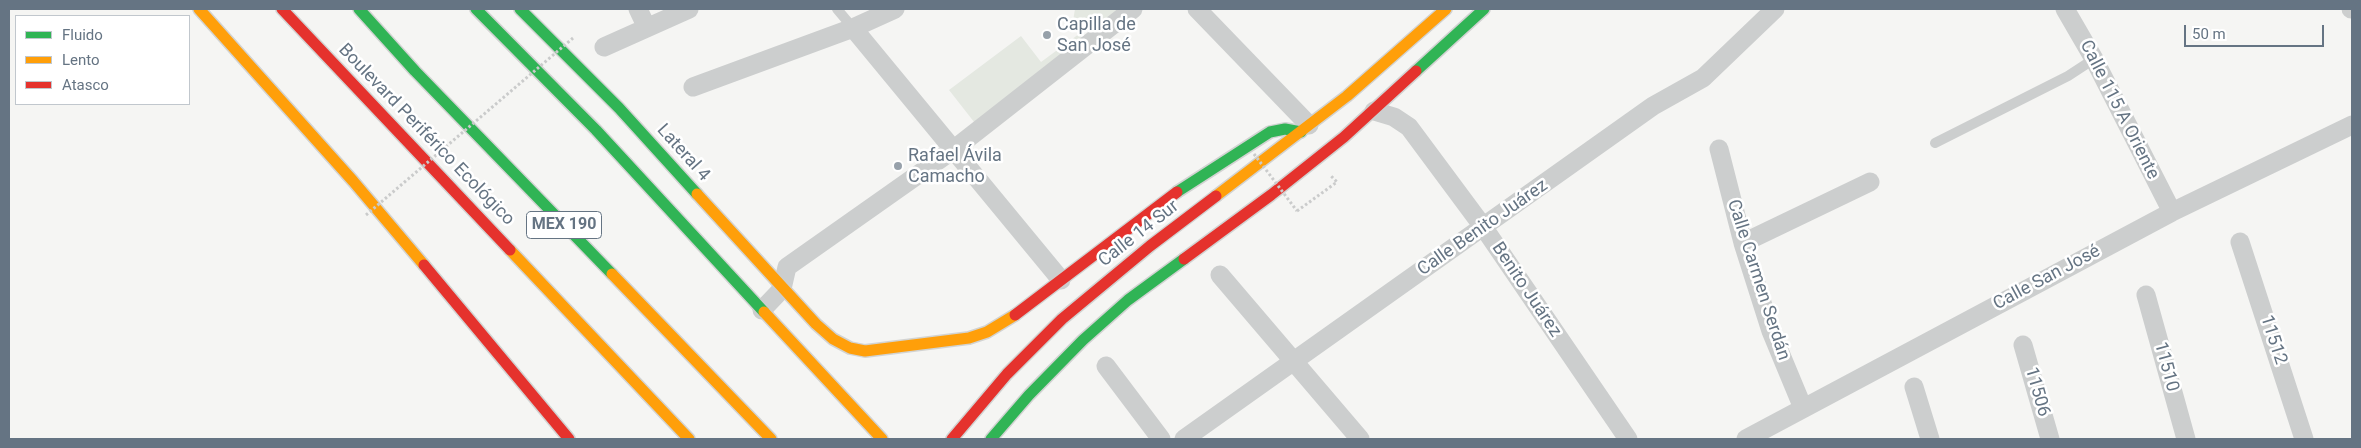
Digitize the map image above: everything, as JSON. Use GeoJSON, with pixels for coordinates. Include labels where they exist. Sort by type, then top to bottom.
{"type":"FeatureCollection","features":[{"type":"Feature","properties":{"kind":"main road"},"geometry":{"type":"LineString","coordinates":[[199,9],[353,181],[568,439]]}},
{"type":"Feature","properties":{"kind":"main road","name":"Boulevard Periférico Ecológico"},"geometry":{"type":"LineString","coordinates":[[282,9],[689,439]]}},
{"type":"Feature","properties":{"kind":"main road","name":"Boulevard Periférico Ecológico"},"geometry":{"type":"LineString","coordinates":[[359,9],[415,71],[771,439]]}},
{"type":"Feature","properties":{"kind":"main road"},"geometry":{"type":"LineString","coordinates":[[476,9],[596,130],[882,439]]}},
{"type":"Feature","properties":{"kind":"main road","name":"Lateral 4"},"geometry":{"type":"LineString","coordinates":[[520,9],[613,114],[816,324],[842,344],[865,351],[969,338],[987,332],[1009,320],[1185,186],[1270,132],[1305,128]]}},
{"type":"Feature","properties":{"kind":"main road","name":"Calle 14 Sur"},"geometry":{"type":"LineString","coordinates":[[952,439],[1008,374],[1062,319],[1150,246],[1250,172],[1367,80],[1446,9]]}},
{"type":"Feature","properties":{"kind":"main road"},"geometry":{"type":"LineString","coordinates":[[991,439],[1076,346],[1169,268],[1271,196],[1374,111],[1484,9]]}},
{"type":"Feature","properties":{"kind":"main road"},"geometry":{"type":"LineString","coordinates":[[596,130],[613,114]]}},
{"type":"Feature","properties":{"kind":"street"},"geometry":{"type":"LineString","coordinates":[[638,9],[647,28]]}},
{"type":"Feature","properties":{"kind":"street"},"geometry":{"type":"LineString","coordinates":[[604,47],[689,9]]}},
{"type":"Feature","properties":{"kind":"street"},"geometry":{"type":"LineString","coordinates":[[693,87],[853,28],[895,9]]}},
{"type":"Feature","properties":{"kind":"street"},"geometry":{"type":"LineString","coordinates":[[762,310],[782,289],[787,267],[953,150],[1133,9]]}},
{"type":"Feature","properties":{"kind":"street"},"geometry":{"type":"LineString","coordinates":[[1197,9],[1305,128]]}},
{"type":"Feature","properties":{"kind":"street","name":"Calle Benito Juárez"},"geometry":{"type":"LineString","coordinates":[[1184,439],[1484,228],[1653,106],[1703,78],[1775,9]]}},
{"type":"Feature","properties":{"kind":"street","name":"Calle 115 A Oriente"},"geometry":{"type":"LineString","coordinates":[[2065,9],[2094,59],[2172,212]]}},
{"type":"Feature","properties":{"kind":"street"},"geometry":{"type":"LineString","coordinates":[[853,28],[1061,280]]}},
{"type":"Feature","properties":{"kind":"street","name":"Benito Juárez"},"geometry":{"type":"LineString","coordinates":[[1374,111],[1394,117],[1408,126],[1484,228],[1628,439]]}},
{"type":"Feature","properties":{"kind":"street","name":"Calle San José"},"geometry":{"type":"LineString","coordinates":[[1746,439],[2172,212],[2352,125]]}},
{"type":"Feature","properties":{"kind":"street","name":"Calle Carmen Serdán"},"geometry":{"type":"LineString","coordinates":[[1719,149],[1743,243],[1771,331],[1803,408]]}},
{"type":"Feature","properties":{"kind":"street"},"geometry":{"type":"LineString","coordinates":[[1743,243],[1870,182]]}},
{"type":"Feature","properties":{"kind":"street","name":"11512"},"geometry":{"type":"LineString","coordinates":[[2240,242],[2304,439]]}},
{"type":"Feature","properties":{"kind":"street"},"geometry":{"type":"LineString","coordinates":[[1220,274],[1360,439]]}},
{"type":"Feature","properties":{"kind":"street","name":"11510"},"geometry":{"type":"LineString","coordinates":[[2146,295],[2186,439]]}},
{"type":"Feature","properties":{"kind":"street","name":"11506"},"geometry":{"type":"LineString","coordinates":[[2023,344],[2050,439]]}},
{"type":"Feature","properties":{"kind":"street"},"geometry":{"type":"LineString","coordinates":[[1106,366],[1161,439]]}},
{"type":"Feature","properties":{"kind":"street"},"geometry":{"type":"LineString","coordinates":[[1914,387],[1930,439]]}},
{"type":"Feature","properties":{"kind":"lane"},"geometry":{"type":"LineString","coordinates":[[837,9],[853,28]]}},
{"type":"Feature","properties":{"kind":"lane"},"geometry":{"type":"LineString","coordinates":[[1935,143],[2068,76],[2094,59]]}},
{"type":"Feature","properties":{"kind":"path"},"geometry":{"type":"LineString","coordinates":[[366,215],[573,38]]}},
{"type":"Feature","properties":{"kind":"path"},"geometry":{"type":"LineString","coordinates":[[1254,154],[1297,211],[1336,182]]}},
{"type":"Feature","properties":{"kind":"shaded area"},"geometry":{"type":"Polygon","coordinates":[[[1075,9],[1130,9],[1095,33],[1091,29],[1083,28],[1078,18],[1073,21],[1075,9]]]}},
{"type":"Feature","properties":{"kind":"shaded area"},"geometry":{"type":"Polygon","coordinates":[[[1079,34],[1082,38],[1052,73],[1044,66],[1049,73],[978,127],[949,90],[1021,36],[1041,62],[1079,34]]]}},
{"type":"Feature","properties":{"kind":"traffic: fast"},"geometry":{"type":"LineString","coordinates":[[359,9],[415,71],[612,274]]}},
{"type":"Feature","properties":{"kind":"traffic: fast"},"geometry":{"type":"LineString","coordinates":[[476,9],[596,130],[764,312]]}},
{"type":"Feature","properties":{"kind":"traffic: fast"},"geometry":{"type":"LineString","coordinates":[[520,9],[619,108],[697,194]]}},
{"type":"Feature","properties":{"kind":"traffic: fast"},"geometry":{"type":"LineString","coordinates":[[1416,71],[1484,9]]}},
{"type":"Feature","properties":{"kind":"traffic: fast"},"geometry":{"type":"LineString","coordinates":[[1177,192],[1270,132],[1285,129],[1301,132]]}},
{"type":"Feature","properties":{"kind":"traffic: fast"},"geometry":{"type":"LineString","coordinates":[[991,439],[1029,395],[1083,340],[1128,300],[1184,259]]}},
{"type":"Feature","properties":{"kind":"traffic: slow"},"geometry":{"type":"LineString","coordinates":[[199,9],[353,181],[424,265]]}},
{"type":"Feature","properties":{"kind":"traffic: slow"},"geometry":{"type":"LineString","coordinates":[[1216,196],[1347,96],[1446,9]]}},
{"type":"Feature","properties":{"kind":"traffic: slow"},"geometry":{"type":"LineString","coordinates":[[697,194],[816,324],[833,339],[850,348],[865,351],[969,338],[987,332],[1015,315]]}},
{"type":"Feature","properties":{"kind":"traffic: slow"},"geometry":{"type":"LineString","coordinates":[[510,250],[689,439]]}},
{"type":"Feature","properties":{"kind":"traffic: slow"},"geometry":{"type":"LineString","coordinates":[[612,274],[771,439]]}},
{"type":"Feature","properties":{"kind":"traffic: slow"},"geometry":{"type":"LineString","coordinates":[[764,312],[882,439]]}},
{"type":"Feature","properties":{"kind":"traffic: jam"},"geometry":{"type":"LineString","coordinates":[[282,9],[510,250]]}},
{"type":"Feature","properties":{"kind":"traffic: jam"},"geometry":{"type":"LineString","coordinates":[[1184,259],[1271,195],[1344,137],[1416,71]]}},
{"type":"Feature","properties":{"kind":"traffic: jam"},"geometry":{"type":"LineString","coordinates":[[1015,315],[1177,192]]}},
{"type":"Feature","properties":{"kind":"traffic: jam"},"geometry":{"type":"LineString","coordinates":[[952,439],[1007,374],[1062,319],[1150,246],[1216,196]]}},
{"type":"Feature","properties":{"kind":"traffic: jam"},"geometry":{"type":"LineString","coordinates":[[424,265],[569,439]]}},
{"type":"Feature","properties":{"kind":"place","name":"Capilla de San José"},"geometry":{"type":"Point","coordinates":[1047,35]}},
{"type":"Feature","properties":{"kind":"place","name":"Rafael Ávila Camacho"},"geometry":{"type":"Point","coordinates":[898,166]}}]}
